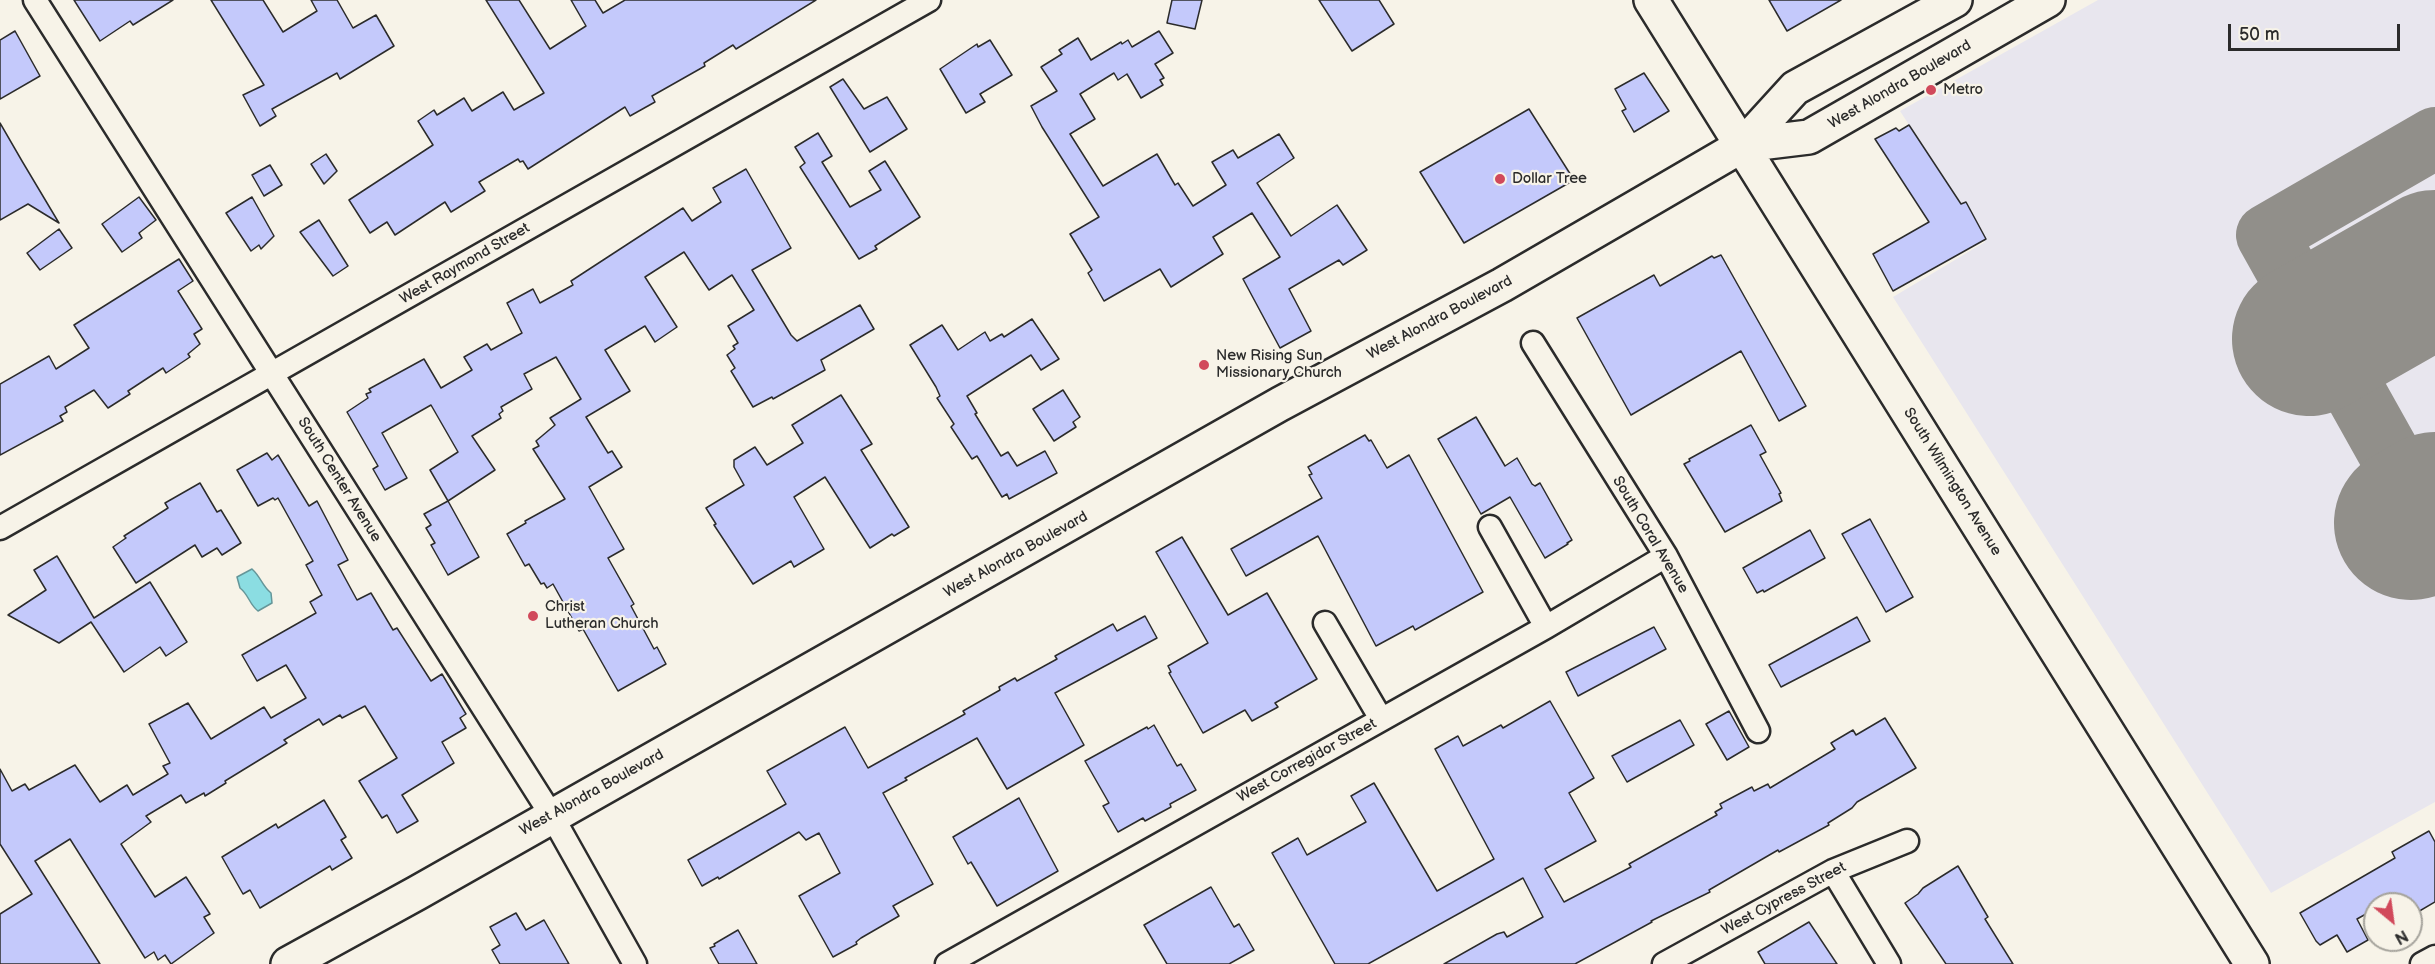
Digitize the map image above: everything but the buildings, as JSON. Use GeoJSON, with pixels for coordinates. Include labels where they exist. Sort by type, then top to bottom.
{"type":"FeatureCollection","features":[{"type":"Feature","properties":{"kind":"main road","name":"South Wilmington Avenue"},"geometry":{"type":"LineString","coordinates":[[1651,0],[2252,964]]}},
{"type":"Feature","properties":{"kind":"main road","name":"West Alondra Boulevard"},"geometry":{"type":"LineString","coordinates":[[288,964],[1280,404],[1502,285],[1743,145],[1795,88],[1955,0]]}},
{"type":"Feature","properties":{"kind":"main road","name":"West Alondra Boulevard"},"geometry":{"type":"LineString","coordinates":[[1743,145],[1809,137],[2048,0]]}},
{"type":"Feature","properties":{"kind":"street","name":"South Center Avenue"},"geometry":{"type":"LineString","coordinates":[[35,0],[552,816],[635,964]]}},
{"type":"Feature","properties":{"kind":"street","name":"West Raymond Street"},"geometry":{"type":"LineString","coordinates":[[0,528],[929,0]]}},
{"type":"Feature","properties":{"kind":"street","name":"South Coral Avenue"},"geometry":{"type":"LineString","coordinates":[[1533,343],[1666,556],[1758,731]]}},
{"type":"Feature","properties":{"kind":"street"},"geometry":{"type":"LineString","coordinates":[[1490,527],[1546,627]]}},
{"type":"Feature","properties":{"kind":"street","name":"West Corregidor Street"},"geometry":{"type":"LineString","coordinates":[[947,964],[1546,627],[1666,556]]}},
{"type":"Feature","properties":{"kind":"street"},"geometry":{"type":"LineString","coordinates":[[1325,623],[1381,719]]}},
{"type":"Feature","properties":{"kind":"street","name":"West Cypress Street"},"geometry":{"type":"LineString","coordinates":[[1664,964],[1833,871],[1907,841]]}},
{"type":"Feature","properties":{"kind":"street"},"geometry":{"type":"LineString","coordinates":[[1833,871],[1889,964]]}},
{"type":"Feature","properties":{"kind":"street"},"geometry":{"type":"LineString","coordinates":[[2422,964],[2435,957]]}},
{"type":"Feature","properties":{"kind":"shaded area"},"geometry":{"type":"Polygon","coordinates":[[[2098,0],[2435,0],[2435,802],[2271,893],[1893,297],[1985,242],[1900,111],[2098,0]]]}},
{"type":"Feature","properties":{"kind":"water"},"geometry":{"type":"Polygon","coordinates":[[[252,569],[271,593],[272,603],[258,611],[240,588],[237,577],[252,569]]]}},
{"type":"Feature","properties":{"kind":"taxiway"},"geometry":{"type":"LineString","coordinates":[[2435,138],[2267,235],[2435,535]]}},
{"type":"Feature","properties":{"kind":"runway"},"geometry":{"type":"LineString","coordinates":[[2309,339],[2435,267]]}},
{"type":"Feature","properties":{"kind":"runway"},"geometry":{"type":"LineString","coordinates":[[2411,523],[2435,509]]}},
{"type":"Feature","properties":{"kind":"place","name":"Metro"},"geometry":{"type":"Point","coordinates":[1931,90]}},
{"type":"Feature","properties":{"kind":"place","name":"Dollar Tree"},"geometry":{"type":"Point","coordinates":[1500,179]}},
{"type":"Feature","properties":{"kind":"place","name":"New Rising Sun Missionary Church"},"geometry":{"type":"Point","coordinates":[1204,365]}},
{"type":"Feature","properties":{"kind":"place","name":"Christ Lutheran Church"},"geometry":{"type":"Point","coordinates":[533,616]}}]}
